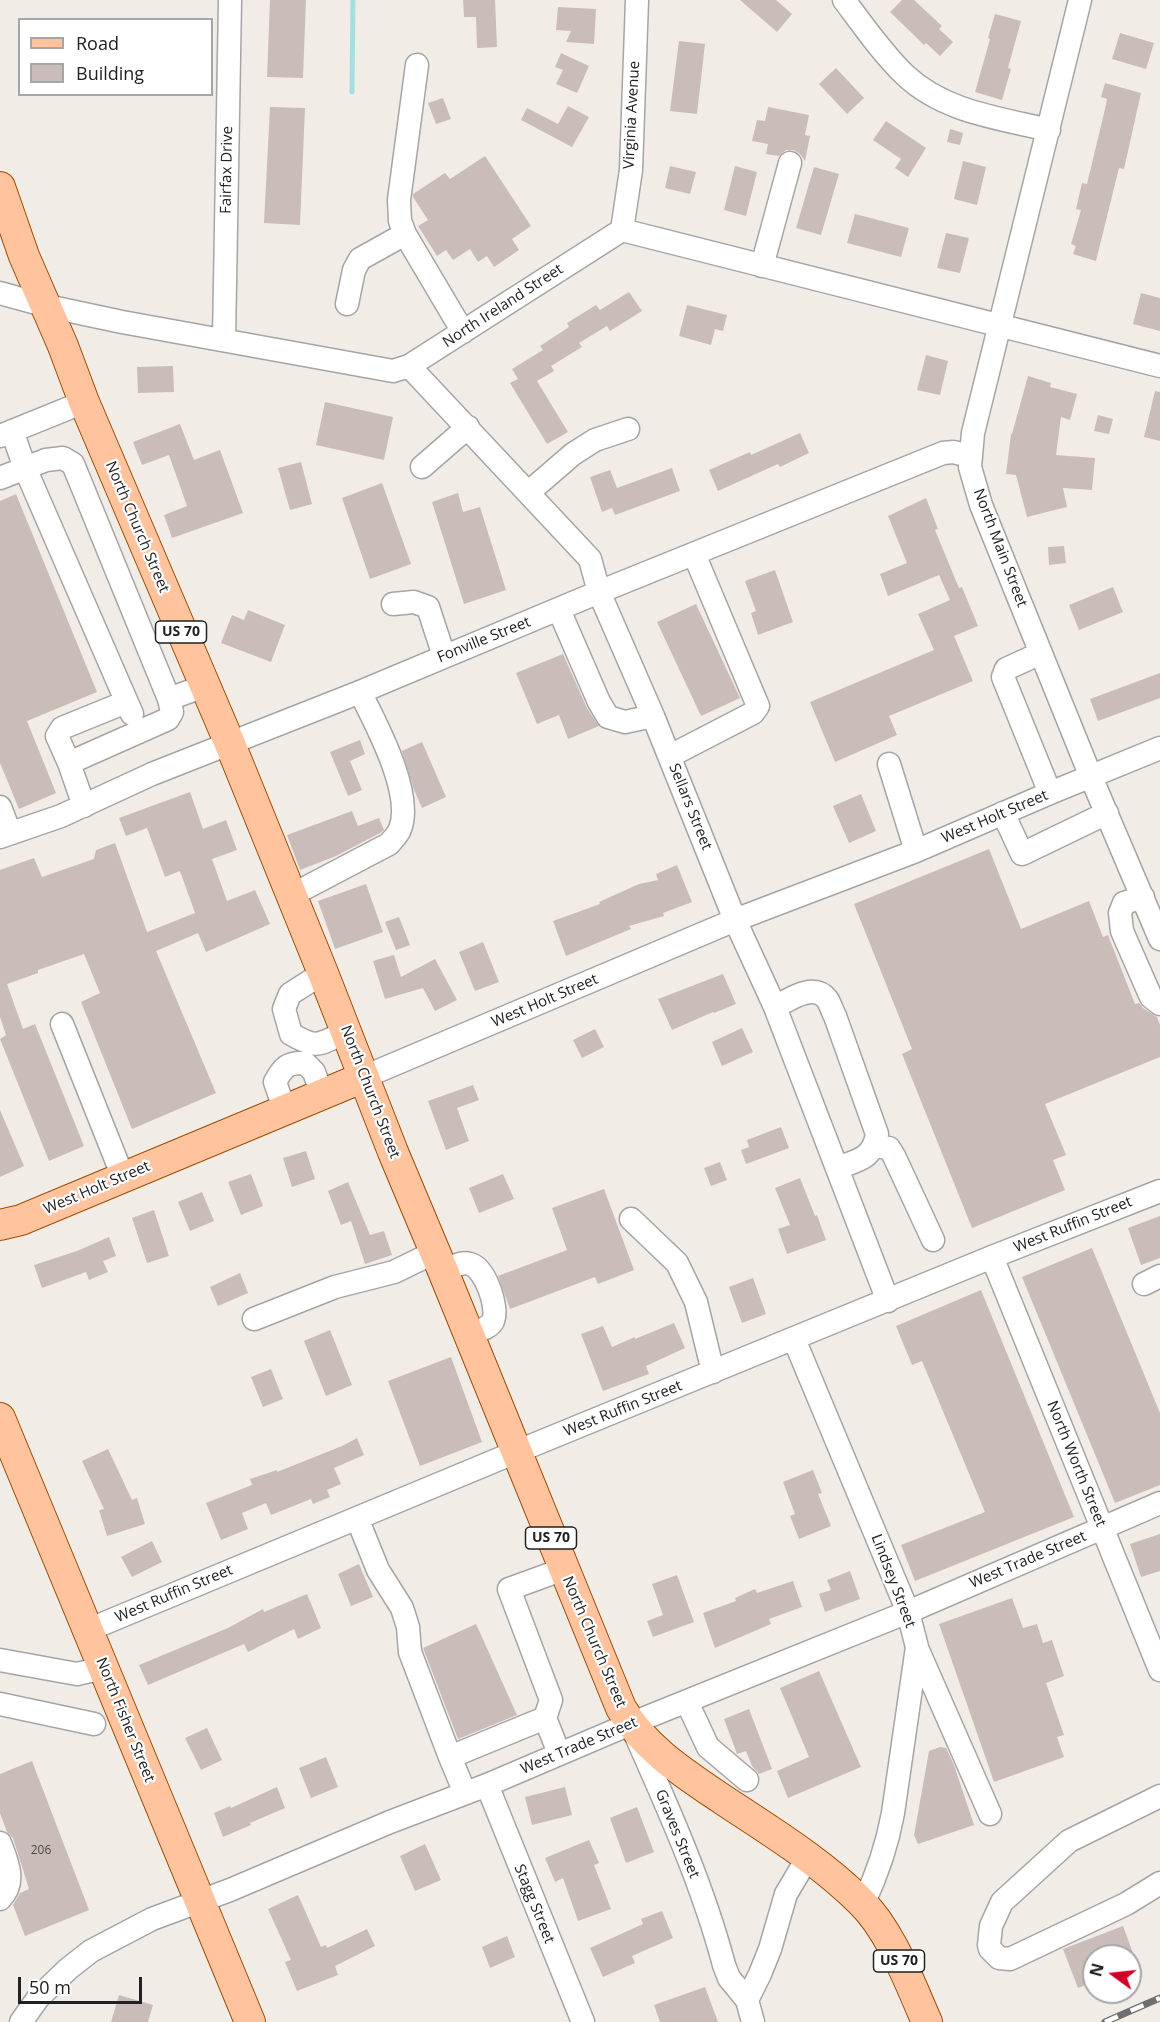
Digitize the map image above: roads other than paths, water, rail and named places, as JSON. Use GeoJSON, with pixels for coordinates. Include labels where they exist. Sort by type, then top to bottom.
{"type":"FeatureCollection","features":[{"type":"Feature","properties":{"kind":"main road","name":"North Church Street"},"geometry":{"type":"LineString","coordinates":[[0,187],[24,256],[230,744],[393,1152],[621,1708],[630,1724],[652,1747],[698,1783],[808,1857],[863,1904]]}},
{"type":"Feature","properties":{"kind":"main road","name":"West Holt Street"},"geometry":{"type":"LineString","coordinates":[[0,1225],[21,1220],[364,1077]]}},
{"type":"Feature","properties":{"kind":"main road","name":"North Fisher Street"},"geometry":{"type":"LineString","coordinates":[[0,1418],[250,2022]]}},
{"type":"Feature","properties":{"kind":"main road","name":"US 70"},"geometry":{"type":"LineString","coordinates":[[863,1904],[890,1942],[927,2022]]}},
{"type":"Feature","properties":{"kind":"street","name":"Fairfax Drive"},"geometry":{"type":"LineString","coordinates":[[224,340],[230,0]]}},
{"type":"Feature","properties":{"kind":"street","name":"Virginia Avenue"},"geometry":{"type":"LineString","coordinates":[[622,230],[631,170],[638,0]]}},
{"type":"Feature","properties":{"kind":"street"},"geometry":{"type":"LineString","coordinates":[[844,0],[904,74],[936,98],[970,112],[1049,130]]}},
{"type":"Feature","properties":{"kind":"street","name":"North Main Street"},"geometry":{"type":"LineString","coordinates":[[1080,0],[973,433],[970,467],[981,505],[1091,777],[1160,939]]}},
{"type":"Feature","properties":{"kind":"street"},"geometry":{"type":"LineString","coordinates":[[417,65],[399,200],[400,221],[405,234],[463,332]]}},
{"type":"Feature","properties":{"kind":"street"},"geometry":{"type":"LineString","coordinates":[[762,266],[790,163]]}},
{"type":"Feature","properties":{"kind":"street","name":"North Ireland Street"},"geometry":{"type":"LineString","coordinates":[[0,292],[47,306],[122,322],[377,370],[393,371],[409,366],[622,230]]}},
{"type":"Feature","properties":{"kind":"street"},"geometry":{"type":"LineString","coordinates":[[622,230],[1160,366]]}},
{"type":"Feature","properties":{"kind":"street"},"geometry":{"type":"LineString","coordinates":[[347,304],[354,270],[360,259],[405,234]]}},
{"type":"Feature","properties":{"kind":"street","name":"Sellars Street"},"geometry":{"type":"LineString","coordinates":[[409,366],[588,554],[599,592],[670,756],[735,921],[775,1007],[888,1301]]}},
{"type":"Feature","properties":{"kind":"street"},"geometry":{"type":"LineString","coordinates":[[84,402],[6,433],[25,468],[140,733]]}},
{"type":"Feature","properties":{"kind":"street"},"geometry":{"type":"LineString","coordinates":[[422,467],[468,427]]}},
{"type":"Feature","properties":{"kind":"street"},"geometry":{"type":"LineString","coordinates":[[529,492],[573,454],[595,440],[627,429]]}},
{"type":"Feature","properties":{"kind":"street"},"geometry":{"type":"LineString","coordinates":[[73,464],[104,449]]}},
{"type":"Feature","properties":{"kind":"street","name":"Fonville Street"},"geometry":{"type":"LineString","coordinates":[[5,835],[61,816],[152,774],[360,692],[599,592],[943,453],[953,452],[970,456]]}},
{"type":"Feature","properties":{"kind":"street"},"geometry":{"type":"LineString","coordinates":[[0,478],[46,460],[63,458],[73,464],[170,699],[172,712],[168,719],[69,763]]}},
{"type":"Feature","properties":{"kind":"street"},"geometry":{"type":"LineString","coordinates":[[104,542],[138,529]]}},
{"type":"Feature","properties":{"kind":"street"},"geometry":{"type":"LineString","coordinates":[[670,756],[753,713],[758,706],[694,554]]}},
{"type":"Feature","properties":{"kind":"street"},"geometry":{"type":"LineString","coordinates":[[393,604],[414,602],[428,607],[444,656]]}},
{"type":"Feature","properties":{"kind":"street"},"geometry":{"type":"LineString","coordinates":[[559,610],[599,702],[608,717],[625,722],[653,716]]}},
{"type":"Feature","properties":{"kind":"street"},"geometry":{"type":"LineString","coordinates":[[141,632],[176,618]]}},
{"type":"Feature","properties":{"kind":"street"},"geometry":{"type":"LineString","coordinates":[[1041,653],[1012,664],[1005,669],[1003,677],[1050,793]]}},
{"type":"Feature","properties":{"kind":"street"},"geometry":{"type":"LineString","coordinates":[[170,699],[204,686]]}},
{"type":"Feature","properties":{"kind":"street"},"geometry":{"type":"LineString","coordinates":[[291,895],[389,844],[400,831],[403,800],[381,735],[360,692]]}},
{"type":"Feature","properties":{"kind":"street"},"geometry":{"type":"LineString","coordinates":[[84,806],[57,736],[62,728],[126,702]]}},
{"type":"Feature","properties":{"kind":"street","name":"West Holt Street"},"geometry":{"type":"LineString","coordinates":[[364,1077],[735,921],[916,851],[1160,748]]}},
{"type":"Feature","properties":{"kind":"street"},"geometry":{"type":"LineString","coordinates":[[889,764],[916,851]]}},
{"type":"Feature","properties":{"kind":"street"},"geometry":{"type":"LineString","coordinates":[[0,807],[5,835]]}},
{"type":"Feature","properties":{"kind":"street"},"geometry":{"type":"LineString","coordinates":[[1003,813],[1022,854],[1107,813]]}},
{"type":"Feature","properties":{"kind":"street"},"geometry":{"type":"LineString","coordinates":[[1143,897],[1124,903],[1120,913],[1122,931],[1151,997],[1160,1004]]}},
{"type":"Feature","properties":{"kind":"street"},"geometry":{"type":"LineString","coordinates":[[291,1062],[288,1049],[291,1034],[284,1008],[290,994],[323,974]]}},
{"type":"Feature","properties":{"kind":"street"},"geometry":{"type":"LineString","coordinates":[[775,1007],[804,993],[818,992],[827,999],[835,1016],[876,1134],[875,1146],[868,1156],[837,1168]]}},
{"type":"Feature","properties":{"kind":"street"},"geometry":{"type":"LineString","coordinates":[[62,1024],[123,1177]]}},
{"type":"Feature","properties":{"kind":"street"},"geometry":{"type":"LineString","coordinates":[[291,1034],[308,1044],[316,1045],[346,1032]]}},
{"type":"Feature","properties":{"kind":"street"},"geometry":{"type":"LineString","coordinates":[[285,1111],[275,1082],[282,1070],[291,1062],[305,1063],[314,1072],[322,1095]]}},
{"type":"Feature","properties":{"kind":"street"},"geometry":{"type":"LineString","coordinates":[[875,1146],[889,1148],[894,1156],[933,1240]]}},
{"type":"Feature","properties":{"kind":"street","name":"West Ruffin Street"},"geometry":{"type":"LineString","coordinates":[[88,1630],[992,1257],[1160,1191]]}},
{"type":"Feature","properties":{"kind":"street"},"geometry":{"type":"LineString","coordinates":[[631,1219],[677,1263],[682,1271],[696,1302],[713,1372]]}},
{"type":"Feature","properties":{"kind":"street","name":"North Worth Street"},"geometry":{"type":"LineString","coordinates":[[992,1257],[1160,1670]]}},
{"type":"Feature","properties":{"kind":"street"},"geometry":{"type":"LineString","coordinates":[[254,1319],[335,1287],[439,1262]]}},
{"type":"Feature","properties":{"kind":"street","name":"Lindsey Street"},"geometry":{"type":"LineString","coordinates":[[794,1339],[908,1612],[917,1647],[888,1840],[878,1874],[863,1904]]}},
{"type":"Feature","properties":{"kind":"street","name":"West Trade Street"},"geometry":{"type":"LineString","coordinates":[[21,2022],[38,1998],[68,1969],[91,1951],[152,1919],[230,1890],[390,1822],[487,1785],[559,1753],[908,1612],[1160,1503]]}},
{"type":"Feature","properties":{"kind":"street"},"geometry":{"type":"LineString","coordinates":[[357,1518],[378,1570],[402,1608],[408,1627],[410,1652],[465,1793]]}},
{"type":"Feature","properties":{"kind":"street"},"geometry":{"type":"LineString","coordinates":[[559,1753],[545,1718],[551,1700],[509,1589],[564,1569]]}},
{"type":"Feature","properties":{"kind":"street"},"geometry":{"type":"LineString","coordinates":[[917,1647],[990,1815]]}},
{"type":"Feature","properties":{"kind":"street"},"geometry":{"type":"LineString","coordinates":[[0,1660],[77,1674],[103,1668]]}},
{"type":"Feature","properties":{"kind":"street"},"geometry":{"type":"LineString","coordinates":[[687,1702],[708,1747],[747,1780]]}},
{"type":"Feature","properties":{"kind":"street"},"geometry":{"type":"LineString","coordinates":[[0,1704],[94,1724]]}},
{"type":"Feature","properties":{"kind":"street"},"geometry":{"type":"LineString","coordinates":[[450,1757],[545,1718]]}},
{"type":"Feature","properties":{"kind":"street","name":"Graves Street"},"geometry":{"type":"LineString","coordinates":[[630,1724],[667,1804],[729,1978],[747,2000]]}},
{"type":"Feature","properties":{"kind":"street","name":"Stagg Street"},"geometry":{"type":"LineString","coordinates":[[487,1785],[583,2022]]}},
{"type":"Feature","properties":{"kind":"street"},"geometry":{"type":"LineString","coordinates":[[1160,1796],[1069,1841],[1002,1902],[991,1926],[988,1939],[990,1949],[999,1958],[1010,1959],[1126,1904],[1160,1884]]}},
{"type":"Feature","properties":{"kind":"street"},"geometry":{"type":"LineString","coordinates":[[0,1843],[10,1870],[8,1888],[0,1899]]}},
{"type":"Feature","properties":{"kind":"street"},"geometry":{"type":"LineString","coordinates":[[753,2022],[747,2000],[767,1958],[786,1894],[808,1857]]}},
{"type":"Feature","properties":{"kind":"waterway"},"geometry":{"type":"LineString","coordinates":[[352,92],[353,0]]}},
{"type":"Feature","properties":{"kind":"railway"},"geometry":{"type":"LineString","coordinates":[[1105,2022],[1160,1998]]}}]}
